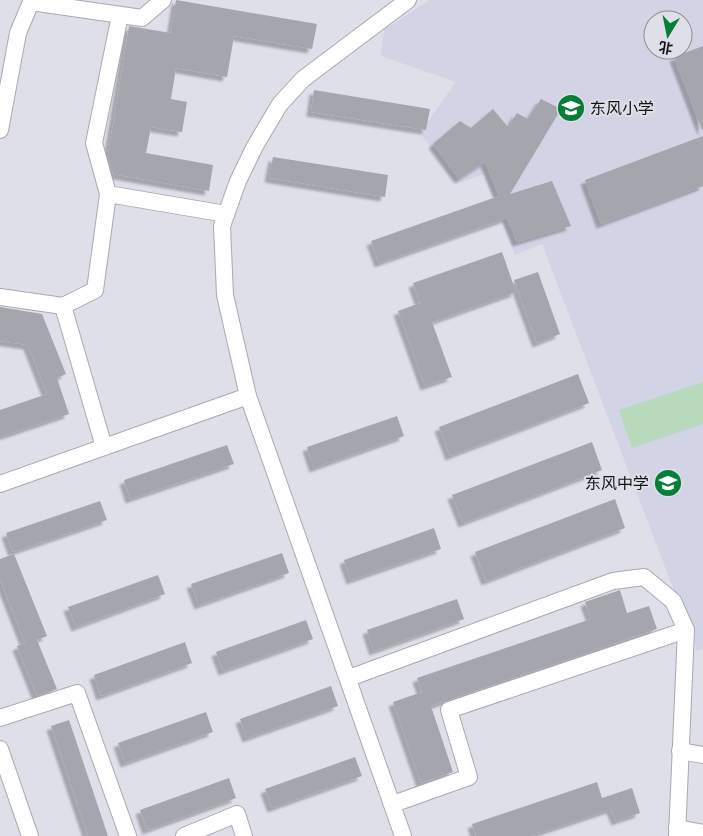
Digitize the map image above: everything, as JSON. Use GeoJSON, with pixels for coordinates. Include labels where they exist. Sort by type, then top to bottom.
{"type":"FeatureCollection","features":[{"type":"Feature","properties":{"kind":"street"},"geometry":{"type":"LineString","coordinates":[[0,130],[18,33],[31,2],[142,18],[163,0]]}},
{"type":"Feature","properties":{"kind":"street"},"geometry":{"type":"LineString","coordinates":[[384,0],[406,2]]}},
{"type":"Feature","properties":{"kind":"street"},"geometry":{"type":"LineString","coordinates":[[403,836],[349,678],[248,396],[225,295],[222,226],[238,181],[255,146],[280,104],[303,79],[406,2]]}},
{"type":"Feature","properties":{"kind":"street"},"geometry":{"type":"LineString","coordinates":[[0,297],[63,306],[95,290],[108,194],[94,143],[120,15]]}},
{"type":"Feature","properties":{"kind":"street"},"geometry":{"type":"LineString","coordinates":[[108,194],[226,214]]}},
{"type":"Feature","properties":{"kind":"street"},"geometry":{"type":"LineString","coordinates":[[63,306],[104,447]]}},
{"type":"Feature","properties":{"kind":"street"},"geometry":{"type":"LineString","coordinates":[[0,484],[248,396]]}},
{"type":"Feature","properties":{"kind":"street"},"geometry":{"type":"LineString","coordinates":[[349,678],[613,581],[644,577],[673,601],[686,630],[677,832],[703,833]]}},
{"type":"Feature","properties":{"kind":"street"},"geometry":{"type":"LineString","coordinates":[[393,804],[469,777],[449,710],[686,630]]}},
{"type":"Feature","properties":{"kind":"street"},"geometry":{"type":"LineString","coordinates":[[0,718],[77,693],[128,836]]}},
{"type":"Feature","properties":{"kind":"street"},"geometry":{"type":"LineString","coordinates":[[0,749],[30,836]]}},
{"type":"Feature","properties":{"kind":"street"},"geometry":{"type":"LineString","coordinates":[[680,751],[703,755]]}},
{"type":"Feature","properties":{"kind":"street"},"geometry":{"type":"LineString","coordinates":[[184,836],[237,814],[244,836]]}},
{"type":"Feature","properties":{"kind":"shaded area"},"geometry":{"type":"Polygon","coordinates":[[[429,0],[703,0],[703,649],[697,651],[542,244],[515,255],[484,174],[457,184],[420,133],[456,82],[381,56],[384,30],[429,0]]]}},
{"type":"Feature","properties":{"kind":"green space"},"geometry":{"type":"Polygon","coordinates":[[[703,382],[703,424],[632,448],[619,410],[703,382]]]}},
{"type":"Feature","properties":{"kind":"building"},"geometry":{"type":"Polygon","coordinates":[[[176,0],[317,24],[312,49],[234,36],[227,77],[176,68],[171,99],[187,102],[182,132],[151,127],[146,153],[213,165],[209,191],[113,174],[108,155],[129,26],[171,33],[176,0]]]}},
{"type":"Feature","properties":{"kind":"building"},"geometry":{"type":"Polygon","coordinates":[[[703,46],[702,130],[675,60],[693,60],[693,50],[703,46]]]}},
{"type":"Feature","properties":{"kind":"building"},"geometry":{"type":"Polygon","coordinates":[[[314,90],[430,109],[426,130],[311,112],[314,90]]]}},
{"type":"Feature","properties":{"kind":"building"},"geometry":{"type":"Polygon","coordinates":[[[541,99],[561,109],[510,194],[552,181],[571,226],[517,242],[507,218],[379,263],[371,241],[499,196],[485,162],[459,179],[433,144],[460,121],[471,128],[493,109],[508,127],[517,113],[528,119],[541,99]]]}},
{"type":"Feature","properties":{"kind":"building"},"geometry":{"type":"Polygon","coordinates":[[[703,136],[703,186],[601,224],[585,180],[703,136]]]}},
{"type":"Feature","properties":{"kind":"building"},"geometry":{"type":"Polygon","coordinates":[[[273,157],[388,175],[385,197],[269,178],[273,157]]]}},
{"type":"Feature","properties":{"kind":"building"},"geometry":{"type":"Polygon","coordinates":[[[502,252],[516,292],[432,322],[452,377],[425,386],[398,311],[420,303],[413,283],[502,252]]]}},
{"type":"Feature","properties":{"kind":"building"},"geometry":{"type":"Polygon","coordinates":[[[538,272],[560,334],[537,343],[514,280],[538,272]]]}},
{"type":"Feature","properties":{"kind":"building"},"geometry":{"type":"Polygon","coordinates":[[[0,307],[42,314],[66,374],[57,378],[69,414],[0,437],[0,410],[47,394],[28,345],[0,341],[0,307]]]}},
{"type":"Feature","properties":{"kind":"building"},"geometry":{"type":"Polygon","coordinates":[[[578,374],[589,403],[450,456],[439,427],[578,374]]]}},
{"type":"Feature","properties":{"kind":"building"},"geometry":{"type":"Polygon","coordinates":[[[397,416],[404,436],[314,468],[307,447],[397,416]]]}},
{"type":"Feature","properties":{"kind":"building"},"geometry":{"type":"Polygon","coordinates":[[[592,442],[602,470],[463,523],[452,495],[592,442]]]}},
{"type":"Feature","properties":{"kind":"building"},"geometry":{"type":"Polygon","coordinates":[[[227,445],[234,464],[130,499],[124,480],[227,445]]]}},
{"type":"Feature","properties":{"kind":"building"},"geometry":{"type":"Polygon","coordinates":[[[615,499],[625,528],[486,581],[475,552],[615,499]]]}},
{"type":"Feature","properties":{"kind":"building"},"geometry":{"type":"Polygon","coordinates":[[[100,501],[107,520],[13,552],[6,533],[100,501]]]}},
{"type":"Feature","properties":{"kind":"building"},"geometry":{"type":"Polygon","coordinates":[[[434,528],[441,549],[351,580],[344,560],[434,528]]]}},
{"type":"Feature","properties":{"kind":"building"},"geometry":{"type":"Polygon","coordinates":[[[282,553],[289,573],[199,605],[191,584],[282,553]]]}},
{"type":"Feature","properties":{"kind":"building"},"geometry":{"type":"Polygon","coordinates":[[[14,554],[47,636],[37,640],[57,689],[37,696],[17,646],[25,643],[0,579],[0,559],[14,554]]]}},
{"type":"Feature","properties":{"kind":"building"},"geometry":{"type":"Polygon","coordinates":[[[158,575],[165,594],[76,627],[68,607],[158,575]]]}},
{"type":"Feature","properties":{"kind":"building"},"geometry":{"type":"Polygon","coordinates":[[[620,590],[627,613],[649,606],[657,629],[431,706],[453,772],[421,783],[393,702],[422,692],[417,678],[591,619],[585,602],[620,590]]]}},
{"type":"Feature","properties":{"kind":"building"},"geometry":{"type":"Polygon","coordinates":[[[457,599],[464,619],[374,651],[367,630],[457,599]]]}},
{"type":"Feature","properties":{"kind":"building"},"geometry":{"type":"Polygon","coordinates":[[[306,620],[313,639],[223,671],[216,652],[306,620]]]}},
{"type":"Feature","properties":{"kind":"building"},"geometry":{"type":"Polygon","coordinates":[[[185,642],[192,663],[101,696],[94,675],[185,642]]]}},
{"type":"Feature","properties":{"kind":"building"},"geometry":{"type":"Polygon","coordinates":[[[331,686],[338,706],[247,738],[240,719],[331,686]]]}},
{"type":"Feature","properties":{"kind":"building"},"geometry":{"type":"Polygon","coordinates":[[[206,712],[213,732],[125,763],[118,743],[206,712]]]}},
{"type":"Feature","properties":{"kind":"building"},"geometry":{"type":"Polygon","coordinates":[[[69,720],[108,836],[88,836],[51,726],[69,720]]]}},
{"type":"Feature","properties":{"kind":"building"},"geometry":{"type":"Polygon","coordinates":[[[355,757],[362,776],[272,808],[265,789],[355,757]]]}},
{"type":"Feature","properties":{"kind":"building"},"geometry":{"type":"Polygon","coordinates":[[[229,778],[236,798],[147,830],[140,810],[229,778]]]}},
{"type":"Feature","properties":{"kind":"building"},"geometry":{"type":"Polygon","coordinates":[[[597,782],[602,798],[632,788],[640,813],[616,821],[611,809],[530,836],[476,836],[472,824],[597,782]]]}},
{"type":"Feature","properties":{"kind":"place","name":"东风小学"},"geometry":{"type":"Point","coordinates":[571,108]}},
{"type":"Feature","properties":{"kind":"place","name":"东风中学"},"geometry":{"type":"Point","coordinates":[668,483]}}]}
